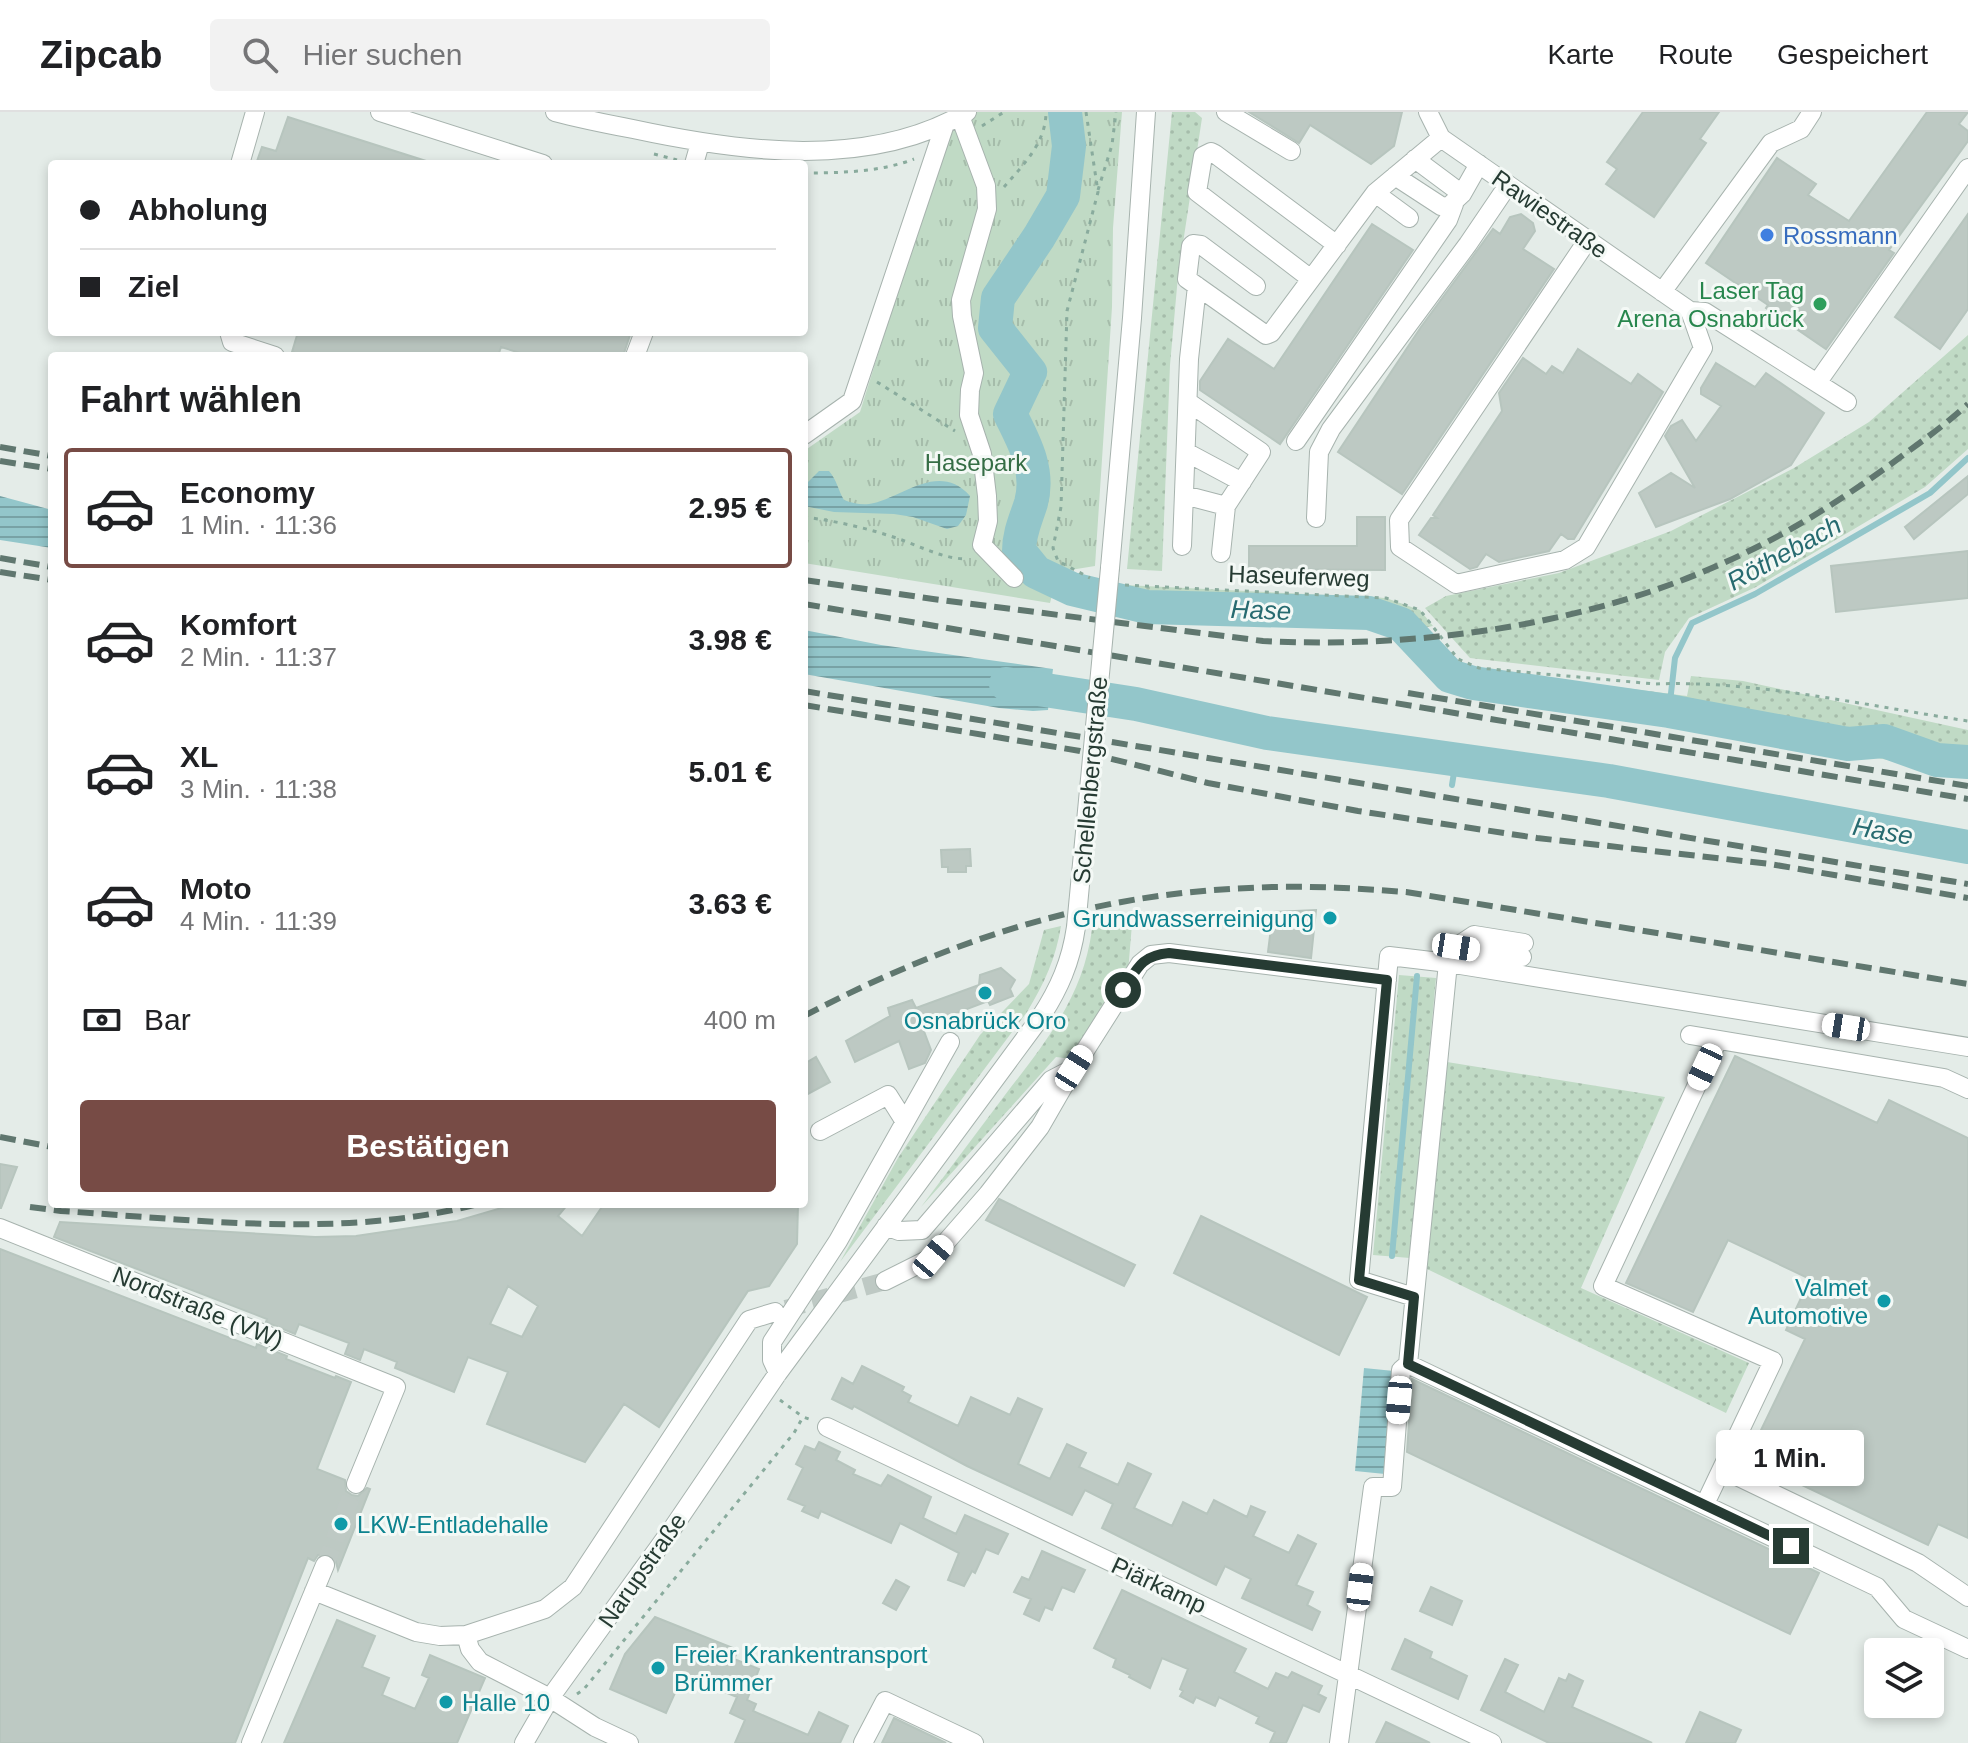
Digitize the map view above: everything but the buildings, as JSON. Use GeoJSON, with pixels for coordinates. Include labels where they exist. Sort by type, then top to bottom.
{"type":"FeatureCollection","features":[{"type":"Feature","properties":{"kind":"street"},"geometry":{"type":"LineString","coordinates":[[241,160],[255,112]]}},
{"type":"Feature","properties":{"kind":"street"},"geometry":{"type":"LineString","coordinates":[[380,112],[530,160]]}},
{"type":"Feature","properties":{"kind":"street","name":"Schellenbergstraße"},"geometry":{"type":"LineString","coordinates":[[770,1398],[778,1373],[1059,990],[1068,963],[1076,927],[1112,575],[1146,112]]}},
{"type":"Feature","properties":{"kind":"street"},"geometry":{"type":"LineString","coordinates":[[1226,112],[1291,151]]}},
{"type":"Feature","properties":{"kind":"street","name":"Rawiestraße"},"geometry":{"type":"LineString","coordinates":[[1428,112],[1441,138],[1587,241],[1690,311],[1705,312],[1847,402]]}},
{"type":"Feature","properties":{"kind":"street"},"geometry":{"type":"LineString","coordinates":[[1662,292],[1771,143],[1801,129],[1812,112]]}},
{"type":"Feature","properties":{"kind":"street"},"geometry":{"type":"LineString","coordinates":[[563,113],[700,143],[782,151],[870,146],[910,138],[958,117]]}},
{"type":"Feature","properties":{"kind":"street"},"geometry":{"type":"LineString","coordinates":[[958,117],[986,186],[987,209],[961,300],[974,373],[969,415],[982,454],[988,521],[982,545],[1014,578]]}},
{"type":"Feature","properties":{"kind":"street"},"geometry":{"type":"LineString","coordinates":[[808,432],[852,401],[916,207],[958,117]]}},
{"type":"Feature","properties":{"kind":"street"},"geometry":{"type":"LineString","coordinates":[[1256,286],[1201,245],[1193,244],[1187,277],[1266,335],[1271,333],[1375,193],[1441,138]]}},
{"type":"Feature","properties":{"kind":"street"},"geometry":{"type":"LineString","coordinates":[[695,160],[700,143]]}},
{"type":"Feature","properties":{"kind":"street"},"geometry":{"type":"LineString","coordinates":[[1311,279],[1197,192],[1203,156],[1211,152],[1215,154],[1337,245]]}},
{"type":"Feature","properties":{"kind":"street"},"geometry":{"type":"LineString","coordinates":[[1415,159],[1458,199]]}},
{"type":"Feature","properties":{"kind":"street"},"geometry":{"type":"LineString","coordinates":[[1296,441],[1448,220],[1479,164]]}},
{"type":"Feature","properties":{"kind":"street"},"geometry":{"type":"LineString","coordinates":[[1817,383],[1968,168]]}},
{"type":"Feature","properties":{"kind":"street"},"geometry":{"type":"LineString","coordinates":[[1395,176],[1441,206],[1458,199]]}},
{"type":"Feature","properties":{"kind":"street"},"geometry":{"type":"LineString","coordinates":[[1316,518],[1319,452],[1331,429],[1468,244],[1514,190],[1533,180]]}},
{"type":"Feature","properties":{"kind":"street"},"geometry":{"type":"LineString","coordinates":[[1375,193],[1409,218]]}},
{"type":"Feature","properties":{"kind":"street"},"geometry":{"type":"LineString","coordinates":[[1587,241],[1399,520],[1400,547],[1456,584],[1565,560],[1586,547],[1703,348],[1690,311]]}},
{"type":"Feature","properties":{"kind":"street"},"geometry":{"type":"LineString","coordinates":[[1182,546],[1189,359],[1197,286]]}},
{"type":"Feature","properties":{"kind":"street"},"geometry":{"type":"LineString","coordinates":[[230,336],[232,342],[263,352]]}},
{"type":"Feature","properties":{"kind":"street"},"geometry":{"type":"LineString","coordinates":[[1188,402],[1259,449],[1260,455],[1226,506],[1221,553]]}},
{"type":"Feature","properties":{"kind":"street"},"geometry":{"type":"LineString","coordinates":[[1186,452],[1242,482]]}},
{"type":"Feature","properties":{"kind":"street"},"geometry":{"type":"LineString","coordinates":[[1184,495],[1226,506]]}},
{"type":"Feature","properties":{"kind":"street"},"geometry":{"type":"LineString","coordinates":[[1339,1743],[1373,1487],[1392,1487],[1401,1370],[1408,1364],[1452,955],[1474,935],[1523,950]]}},
{"type":"Feature","properties":{"kind":"street"},"geometry":{"type":"LineString","coordinates":[[885,1281],[933,1257],[1040,1127],[1140,964],[1151,955],[1169,953],[1387,980]]}},
{"type":"Feature","properties":{"kind":"street"},"geometry":{"type":"LineString","coordinates":[[1414,1297],[1359,1280],[1389,956],[1452,955],[1968,1047]]}},
{"type":"Feature","properties":{"kind":"street"},"geometry":{"type":"LineString","coordinates":[[1690,1035],[1944,1078],[1968,1089]]}},
{"type":"Feature","properties":{"kind":"street"},"geometry":{"type":"LineString","coordinates":[[1705,1504],[1773,1361],[1603,1286],[1718,1040]]}},
{"type":"Feature","properties":{"kind":"street"},"geometry":{"type":"LineString","coordinates":[[778,1373],[772,1360],[772,1342],[838,1241],[950,1042]]}},
{"type":"Feature","properties":{"kind":"street"},"geometry":{"type":"LineString","coordinates":[[886,1226],[899,1231],[922,1230],[1051,1080],[1074,1068]]}},
{"type":"Feature","properties":{"kind":"street"},"geometry":{"type":"LineString","coordinates":[[820,1131],[888,1095],[905,1122]]}},
{"type":"Feature","properties":{"kind":"street","name":"Nordstraße (VW)"},"geometry":{"type":"LineString","coordinates":[[0,1228],[396,1387],[356,1484]]}},
{"type":"Feature","properties":{"kind":"street"},"geometry":{"type":"LineString","coordinates":[[314,1591],[416,1632],[440,1636],[466,1635],[545,1609],[573,1587],[749,1320],[775,1312]]}},
{"type":"Feature","properties":{"kind":"street"},"geometry":{"type":"LineString","coordinates":[[1408,1364],[1877,1587],[1904,1619],[1968,1649]]}},
{"type":"Feature","properties":{"kind":"street","name":"Narupstraße"},"geometry":{"type":"LineString","coordinates":[[524,1743],[550,1698],[770,1398]]}},
{"type":"Feature","properties":{"kind":"street","name":"Piärkamp"},"geometry":{"type":"LineString","coordinates":[[827,1427],[1492,1743]]}},
{"type":"Feature","properties":{"kind":"street"},"geometry":{"type":"LineString","coordinates":[[1722,1469],[1918,1563],[1968,1597]]}},
{"type":"Feature","properties":{"kind":"street"},"geometry":{"type":"LineString","coordinates":[[251,1743],[325,1565]]}},
{"type":"Feature","properties":{"kind":"street"},"geometry":{"type":"LineString","coordinates":[[466,1635],[470,1649],[480,1662],[629,1743]]}},
{"type":"Feature","properties":{"kind":"street"},"geometry":{"type":"LineString","coordinates":[[863,1743],[885,1701],[974,1743]]}},
{"type":"Feature","properties":{"kind":"path"},"geometry":{"type":"LineString","coordinates":[[987,209],[1035,150],[1046,124],[1046,112]]}},
{"type":"Feature","properties":{"kind":"path"},"geometry":{"type":"LineString","coordinates":[[1086,112],[1098,192]]}},
{"type":"Feature","properties":{"kind":"path"},"geometry":{"type":"LineString","coordinates":[[1092,579],[1058,561],[1053,548],[1061,507],[1067,311],[1112,145],[1116,112]]}},
{"type":"Feature","properties":{"kind":"path"},"geometry":{"type":"LineString","coordinates":[[863,373],[979,445]]}},
{"type":"Feature","properties":{"kind":"path"},"geometry":{"type":"LineString","coordinates":[[808,518],[901,539],[951,559],[968,559],[982,545]]}},
{"type":"Feature","properties":{"kind":"path","name":"Haseuferweg"},"geometry":{"type":"LineString","coordinates":[[1112,575],[1171,589],[1386,598],[1420,610],[1458,659],[1479,668],[1655,684],[1757,689],[1968,721]]}},
{"type":"Feature","properties":{"kind":"path"},"geometry":{"type":"LineString","coordinates":[[770,1398],[827,1427]]}},
{"type":"Feature","properties":{"kind":"path"},"geometry":{"type":"LineString","coordinates":[[550,1698],[584,1689],[794,1433],[803,1417]]}},
{"type":"Feature","properties":{"kind":"green space","name":"Hasepark"},"geometry":{"type":"Polygon","coordinates":[[[967,112],[1122,112],[1095,566],[1058,572],[1050,603],[808,564],[808,448],[860,412],[923,210],[945,124],[967,112]]]}},
{"type":"Feature","properties":{"kind":"green space"},"geometry":{"type":"Polygon","coordinates":[[[1172,112],[1195,112],[1202,118],[1178,276],[1170,365],[1162,571],[1127,569],[1172,112]]]}},
{"type":"Feature","properties":{"kind":"green space"},"geometry":{"type":"Polygon","coordinates":[[[1968,335],[1968,449],[1925,487],[1756,587],[1689,618],[1665,652],[1659,680],[1470,658],[1425,608],[1446,596],[1559,573],[1671,531],[1794,468],[1869,422],[1968,335]]]}},
{"type":"Feature","properties":{"kind":"green space"},"geometry":{"type":"Polygon","coordinates":[[[1125,585],[1386,598],[1420,610],[1433,626],[1407,631],[1401,624],[1369,613],[1147,607],[1123,603],[1125,585]]]}},
{"type":"Feature","properties":{"kind":"green space"},"geometry":{"type":"Polygon","coordinates":[[[1431,663],[1687,696],[1691,676],[1743,681],[1968,730],[1968,774],[1656,719],[1439,689],[1431,663]]]}},
{"type":"Feature","properties":{"kind":"green space"},"geometry":{"type":"Polygon","coordinates":[[[1132,924],[1128,972],[1072,1059],[1056,1057],[921,1207],[1059,1020],[1080,978],[1092,929],[1132,924]]]}},
{"type":"Feature","properties":{"kind":"green space"},"geometry":{"type":"Polygon","coordinates":[[[1061,926],[1048,970],[1027,1012],[840,1262],[898,1158],[980,1035],[1029,984],[1044,930],[1061,926]]]}},
{"type":"Feature","properties":{"kind":"green space"},"geometry":{"type":"Polygon","coordinates":[[[1399,975],[1436,978],[1410,1258],[1373,1255],[1399,975]]]}},
{"type":"Feature","properties":{"kind":"green space"},"geometry":{"type":"Polygon","coordinates":[[[1447,1062],[1665,1097],[1581,1288],[1749,1363],[1726,1413],[1427,1269],[1447,1062]]]}},
{"type":"Feature","properties":{"kind":"water"},"geometry":{"type":"Polygon","coordinates":[[[819,471],[829,471],[844,500],[859,504],[881,501],[932,482],[958,486],[970,496],[966,515],[958,526],[947,529],[913,517],[834,512],[808,507],[808,482],[819,471]]]}},
{"type":"Feature","properties":{"kind":"water"},"geometry":{"type":"Polygon","coordinates":[[[0,496],[48,509],[48,547],[0,540],[0,496]]]}},
{"type":"Feature","properties":{"kind":"water"},"geometry":{"type":"Polygon","coordinates":[[[808,631],[881,645],[1053,669],[1048,710],[999,708],[808,675],[808,631]]]}},
{"type":"Feature","properties":{"kind":"water"},"geometry":{"type":"Polygon","coordinates":[[[1364,1368],[1394,1371],[1385,1474],[1355,1471],[1364,1368]]]}},
{"type":"Feature","properties":{"kind":"waterway","name":"Hase"},"geometry":{"type":"LineString","coordinates":[[1065,112],[1069,146],[1063,196],[998,298],[995,328],[1030,372],[1010,414],[1029,457],[1033,479],[1031,503],[1021,532],[1019,551],[1036,572],[1072,589],[1147,607],[1369,613],[1401,624],[1450,676],[1473,683],[1669,711],[1848,744],[1884,741],[1937,760],[1968,762]]}},
{"type":"Feature","properties":{"kind":"waterway","name":"Röthebach"},"geometry":{"type":"LineString","coordinates":[[1669,711],[1675,658],[1692,623],[1755,594],[1930,493],[1968,458]]}},
{"type":"Feature","properties":{"kind":"waterway","name":"Hase"},"geometry":{"type":"LineString","coordinates":[[1006,684],[1136,704],[1267,733],[1609,781],[1968,847]]}},
{"type":"Feature","properties":{"kind":"waterway"},"geometry":{"type":"LineString","coordinates":[[1452,785],[1456,760]]}},
{"type":"Feature","properties":{"kind":"waterway"},"geometry":{"type":"LineString","coordinates":[[1392,1256],[1417,976]]}},
{"type":"Feature","properties":{"kind":"tunnel"},"geometry":{"type":"LineString","coordinates":[[786,1309],[885,1281]]}},
{"type":"Feature","properties":{"kind":"tunnel"},"geometry":{"type":"LineString","coordinates":[[325,1565],[356,1484]]}},
{"type":"Feature","properties":{"kind":"railway"},"geometry":{"type":"LineString","coordinates":[[808,581],[1263,641],[1387,641],[1511,626],[1572,614],[1632,597],[1691,577],[1747,552],[1853,490],[1968,404]]}},
{"type":"Feature","properties":{"kind":"railway"},"geometry":{"type":"LineString","coordinates":[[0,447],[48,455]]}},
{"type":"Feature","properties":{"kind":"railway"},"geometry":{"type":"LineString","coordinates":[[0,461],[48,468]]}},
{"type":"Feature","properties":{"kind":"railway"},"geometry":{"type":"LineString","coordinates":[[0,558],[48,566]]}},
{"type":"Feature","properties":{"kind":"railway"},"geometry":{"type":"LineString","coordinates":[[0,572],[48,579]]}},
{"type":"Feature","properties":{"kind":"railway"},"geometry":{"type":"LineString","coordinates":[[808,605],[1968,799]]}},
{"type":"Feature","properties":{"kind":"railway"},"geometry":{"type":"LineString","coordinates":[[808,692],[1968,884]]}},
{"type":"Feature","properties":{"kind":"railway"},"geometry":{"type":"LineString","coordinates":[[1408,693],[1968,786]]}},
{"type":"Feature","properties":{"kind":"railway"},"geometry":{"type":"LineString","coordinates":[[808,706],[1080,751],[1208,783],[1358,811],[1537,838],[1770,864],[1968,898]]}},
{"type":"Feature","properties":{"kind":"railway"},"geometry":{"type":"LineString","coordinates":[[808,1014],[911,966],[1019,926],[1132,900],[1190,892],[1269,887],[1406,892],[1968,984]]}},
{"type":"Feature","properties":{"kind":"railway"},"geometry":{"type":"LineString","coordinates":[[0,1137],[48,1146]]}},
{"type":"Feature","properties":{"kind":"railway"},"geometry":{"type":"LineString","coordinates":[[30,1207],[271,1224],[375,1221],[459,1208]]}},
{"type":"Feature","properties":{"kind":"place","name":"Rossmann"},"geometry":{"type":"Point","coordinates":[1767,235]}},
{"type":"Feature","properties":{"kind":"place","name":"Laser Tag Arena Osnabrück"},"geometry":{"type":"Point","coordinates":[1820,304]}},
{"type":"Feature","properties":{"kind":"place","name":"Grundwasserreinigung"},"geometry":{"type":"Point","coordinates":[1330,918]}},
{"type":"Feature","properties":{"kind":"place","name":"Osnabrück Oro"},"geometry":{"type":"Point","coordinates":[985,993]}},
{"type":"Feature","properties":{"kind":"place","name":"Valmet Automotive"},"geometry":{"type":"Point","coordinates":[1884,1301]}},
{"type":"Feature","properties":{"kind":"place","name":"LKW-Entladehalle"},"geometry":{"type":"Point","coordinates":[341,1524]}},
{"type":"Feature","properties":{"kind":"place","name":"Freier Krankentransport Brümmer"},"geometry":{"type":"Point","coordinates":[658,1668]}},
{"type":"Feature","properties":{"kind":"place","name":"Halle 10"},"geometry":{"type":"Point","coordinates":[446,1702]}},
{"type":"Feature","properties":{"kind":"route"},"geometry":{"type":"LineString","coordinates":[[1123,990],[1140,964],[1151,955],[1169,953],[1387,980],[1359,1280],[1414,1297],[1408,1364],[1791,1546]]}}]}
